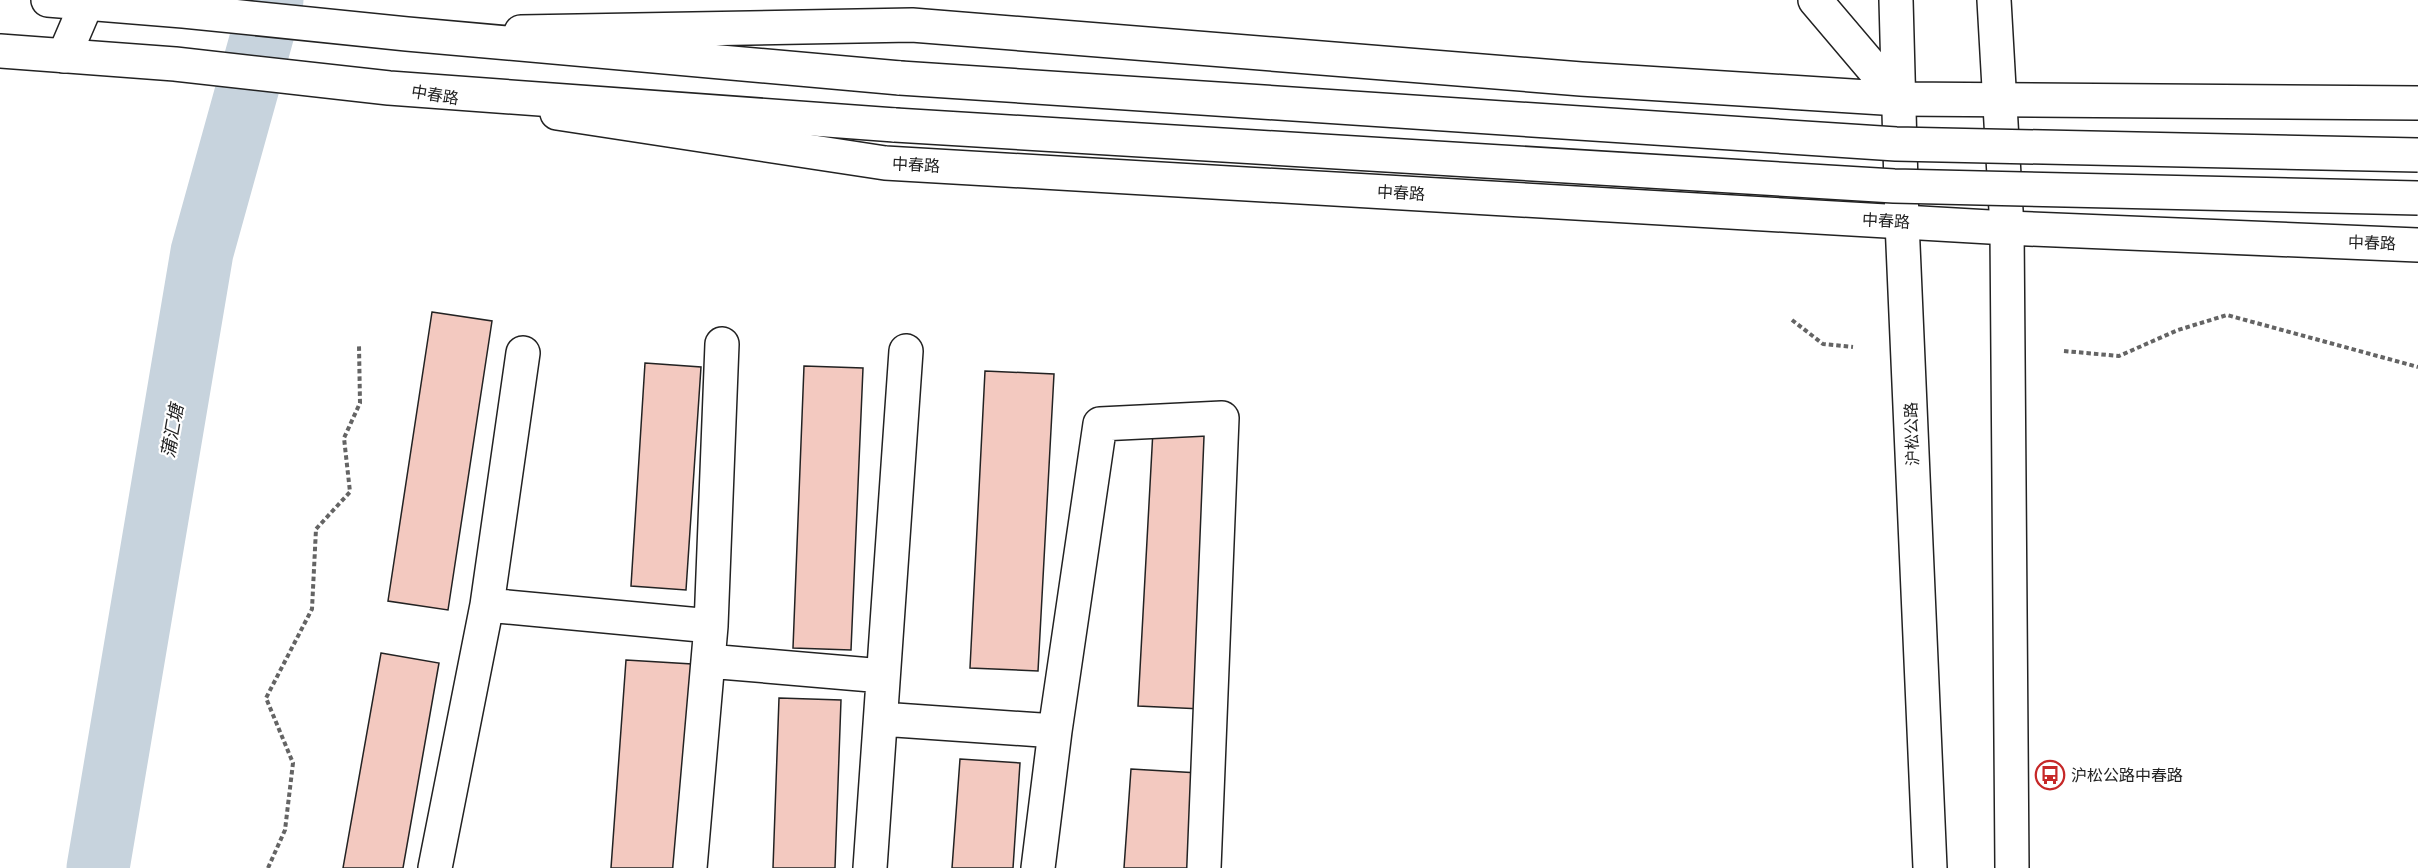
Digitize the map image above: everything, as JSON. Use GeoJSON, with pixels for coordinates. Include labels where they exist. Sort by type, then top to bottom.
{"type":"FeatureCollection","features":[{"type":"Feature","properties":{"kind":"main road"},"geometry":{"type":"LineString","coordinates":[[48,0],[900,78],[1896,144],[2418,155]]}},
{"type":"Feature","properties":{"kind":"main road"},"geometry":{"type":"LineString","coordinates":[[1815,0],[1899,99]]}},
{"type":"Feature","properties":{"kind":"main road","name":"沪松公路"},"geometry":{"type":"LineString","coordinates":[[1896,0],[1902,222],[1930,868]]}},
{"type":"Feature","properties":{"kind":"main road"},"geometry":{"type":"LineString","coordinates":[[1994,0],[2007,228],[2012,868]]}},
{"type":"Feature","properties":{"kind":"main road"},"geometry":{"type":"LineString","coordinates":[[64,56],[87,2]]}},
{"type":"Feature","properties":{"kind":"main road"},"geometry":{"type":"LineString","coordinates":[[407,34],[912,25],[1581,79],[1899,99],[2418,103]]}},
{"type":"Feature","properties":{"kind":"main road","name":"中春路"},"geometry":{"type":"LineString","coordinates":[[0,51],[175,64],[389,88],[885,163],[2007,228],[2418,245]]}},
{"type":"Feature","properties":{"kind":"main road","name":"中春路"},"geometry":{"type":"LineString","coordinates":[[389,88],[895,125],[1894,186],[2418,198]]}},
{"type":"Feature","properties":{"kind":"main road"},"geometry":{"type":"LineString","coordinates":[[690,868],[711,626],[722,344]]}},
{"type":"Feature","properties":{"kind":"main road"},"geometry":{"type":"LineString","coordinates":[[870,868],[906,351]]}},
{"type":"Feature","properties":{"kind":"main road"},"geometry":{"type":"LineString","coordinates":[[435,868],[487,605],[523,353]]}},
{"type":"Feature","properties":{"kind":"main road"},"geometry":{"type":"LineString","coordinates":[[1038,868],[1055,730],[1100,424],[1222,418],[1204,868]]}},
{"type":"Feature","properties":{"kind":"main road"},"geometry":{"type":"LineString","coordinates":[[487,605],[711,626]]}},
{"type":"Feature","properties":{"kind":"main road"},"geometry":{"type":"LineString","coordinates":[[708,661],[883,676]]}},
{"type":"Feature","properties":{"kind":"main road"},"geometry":{"type":"LineString","coordinates":[[881,719],[1055,730]]}},
{"type":"Feature","properties":{"kind":"path"},"geometry":{"type":"LineString","coordinates":[[2064,351],[2119,356],[2178,330],[2227,315],[2418,367]]}},
{"type":"Feature","properties":{"kind":"path"},"geometry":{"type":"LineString","coordinates":[[1792,320],[1822,344],[1853,347]]}},
{"type":"Feature","properties":{"kind":"path"},"geometry":{"type":"LineString","coordinates":[[268,868],[285,830],[293,763],[266,698],[312,609],[316,530],[350,492],[344,438],[360,403],[359,346]]}},
{"type":"Feature","properties":{"kind":"building"},"geometry":{"type":"Polygon","coordinates":[[[432,312],[492,321],[448,610],[388,601],[432,312]]]}},
{"type":"Feature","properties":{"kind":"building"},"geometry":{"type":"Polygon","coordinates":[[[645,363],[701,367],[686,590],[631,586],[645,363]]]}},
{"type":"Feature","properties":{"kind":"building"},"geometry":{"type":"Polygon","coordinates":[[[804,366],[863,368],[851,650],[793,648],[804,366]]]}},
{"type":"Feature","properties":{"kind":"building"},"geometry":{"type":"Polygon","coordinates":[[[985,371],[1054,374],[1038,671],[970,668],[985,371]]]}},
{"type":"Feature","properties":{"kind":"building"},"geometry":{"type":"Polygon","coordinates":[[[1153,430],[1217,432],[1202,709],[1138,706],[1153,430]]]}},
{"type":"Feature","properties":{"kind":"building"},"geometry":{"type":"Polygon","coordinates":[[[381,653],[439,663],[403,868],[343,868],[381,653]]]}},
{"type":"Feature","properties":{"kind":"building"},"geometry":{"type":"Polygon","coordinates":[[[626,660],[692,664],[677,868],[611,868],[626,660]]]}},
{"type":"Feature","properties":{"kind":"building"},"geometry":{"type":"Polygon","coordinates":[[[779,698],[841,700],[835,868],[773,868],[779,698]]]}},
{"type":"Feature","properties":{"kind":"building"},"geometry":{"type":"Polygon","coordinates":[[[960,759],[1020,763],[1013,868],[952,868],[960,759]]]}},
{"type":"Feature","properties":{"kind":"building"},"geometry":{"type":"Polygon","coordinates":[[[1131,769],[1199,773],[1192,868],[1124,868],[1131,769]]]}},
{"type":"Feature","properties":{"kind":"waterway","name":"蒲汇塘"},"geometry":{"type":"LineString","coordinates":[[98,868],[202,252],[272,0]]}},
{"type":"Feature","properties":{"kind":"place","name":"沪松公路中春路"},"geometry":{"type":"Point","coordinates":[2050,775]}}]}
